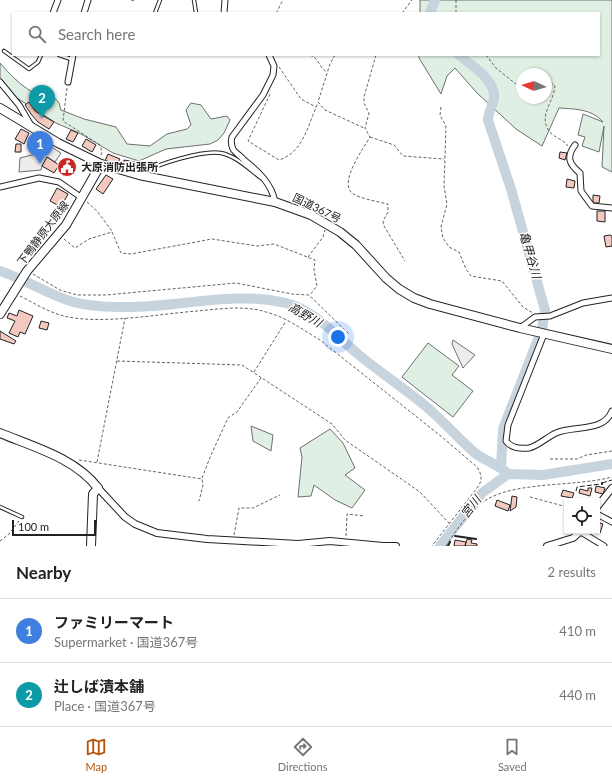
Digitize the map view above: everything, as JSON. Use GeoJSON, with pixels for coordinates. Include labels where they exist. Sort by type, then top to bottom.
{"type":"FeatureCollection","features":[{"type":"Feature","properties":{"kind":"main road","name":"国道367号"},"geometry":{"type":"LineString","coordinates":[[0,108],[101,164],[139,175],[275,202],[311,215],[340,232],[356,245],[390,282],[414,298],[430,304],[520,328],[612,349]]}},
{"type":"Feature","properties":{"kind":"main road","name":"下鴨静原大原線"},"geometry":{"type":"LineString","coordinates":[[0,314],[26,272],[58,235],[82,198],[101,164]]}},
{"type":"Feature","properties":{"kind":"main road"},"geometry":{"type":"LineString","coordinates":[[0,433],[72,464],[88,475],[98,488],[93,494],[91,546]]}},
{"type":"Feature","properties":{"kind":"street"},"geometry":{"type":"LineString","coordinates":[[53,12],[58,0]]}},
{"type":"Feature","properties":{"kind":"street"},"geometry":{"type":"LineString","coordinates":[[84,12],[88,0]]}},
{"type":"Feature","properties":{"kind":"street"},"geometry":{"type":"LineString","coordinates":[[224,12],[225,0]]}},
{"type":"Feature","properties":{"kind":"street"},"geometry":{"type":"LineString","coordinates":[[269,56],[274,66],[273,75],[269,85],[232,136],[231,141],[233,148],[237,153],[266,181],[274,193],[275,202]]}},
{"type":"Feature","properties":{"kind":"street"},"geometry":{"type":"LineString","coordinates":[[68,82],[72,57]]}},
{"type":"Feature","properties":{"kind":"street"},"geometry":{"type":"LineString","coordinates":[[0,82],[19,105],[34,128]]}},
{"type":"Feature","properties":{"kind":"street"},"geometry":{"type":"LineString","coordinates":[[11,114],[18,110],[19,105]]}},
{"type":"Feature","properties":{"kind":"street"},"geometry":{"type":"LineString","coordinates":[[575,145],[571,150],[570,163],[580,173],[581,191],[592,206],[612,208]]}},
{"type":"Feature","properties":{"kind":"street"},"geometry":{"type":"LineString","coordinates":[[0,187],[39,178],[59,182],[82,198]]}},
{"type":"Feature","properties":{"kind":"street"},"geometry":{"type":"LineString","coordinates":[[520,328],[535,317],[544,316],[583,303],[612,298]]}},
{"type":"Feature","properties":{"kind":"street"},"geometry":{"type":"LineString","coordinates":[[540,333],[508,425],[506,441],[510,446],[531,448],[556,433],[604,422],[612,411]]}},
{"type":"Feature","properties":{"kind":"street"},"geometry":{"type":"LineString","coordinates":[[98,488],[125,517],[151,531],[236,542],[298,544],[349,542],[396,546]]}},
{"type":"Feature","properties":{"kind":"street"},"geometry":{"type":"LineString","coordinates":[[600,503],[612,488]]}},
{"type":"Feature","properties":{"kind":"street"},"geometry":{"type":"LineString","coordinates":[[600,516],[612,522]]}},
{"type":"Feature","properties":{"kind":"street"},"geometry":{"type":"LineString","coordinates":[[547,546],[572,538],[577,534]]}},
{"type":"Feature","properties":{"kind":"street"},"geometry":{"type":"LineString","coordinates":[[586,534],[604,546]]}},
{"type":"Feature","properties":{"kind":"lane"},"geometry":{"type":"LineString","coordinates":[[155,12],[160,0]]}},
{"type":"Feature","properties":{"kind":"lane"},"geometry":{"type":"LineString","coordinates":[[194,0],[196,12]]}},
{"type":"Feature","properties":{"kind":"lane"},"geometry":{"type":"LineString","coordinates":[[4,51],[29,69],[38,62],[41,56]]}},
{"type":"Feature","properties":{"kind":"lane"},"geometry":{"type":"LineString","coordinates":[[139,175],[150,168],[196,154],[217,153],[234,158],[266,181]]}},
{"type":"Feature","properties":{"kind":"lane"},"geometry":{"type":"LineString","coordinates":[[0,507],[22,517]]}},
{"type":"Feature","properties":{"kind":"path"},"geometry":{"type":"LineString","coordinates":[[131,0],[135,1]]}},
{"type":"Feature","properties":{"kind":"path"},"geometry":{"type":"LineString","coordinates":[[277,12],[283,0]]}},
{"type":"Feature","properties":{"kind":"path"},"geometry":{"type":"LineString","coordinates":[[403,12],[412,0]]}},
{"type":"Feature","properties":{"kind":"path"},"geometry":{"type":"LineString","coordinates":[[456,0],[456,12]]}},
{"type":"Feature","properties":{"kind":"path"},"geometry":{"type":"LineString","coordinates":[[312,56],[318,59],[323,70],[328,72]]}},
{"type":"Feature","properties":{"kind":"path"},"geometry":{"type":"LineString","coordinates":[[269,85],[270,96],[248,141],[279,160],[290,156],[310,126],[335,56]]}},
{"type":"Feature","properties":{"kind":"path"},"geometry":{"type":"LineString","coordinates":[[365,128],[369,112],[364,103],[364,97],[376,56]]}},
{"type":"Feature","properties":{"kind":"path"},"geometry":{"type":"LineString","coordinates":[[487,56],[496,68],[516,84]]}},
{"type":"Feature","properties":{"kind":"path"},"geometry":{"type":"LineString","coordinates":[[274,66],[280,68],[301,100],[316,107]]}},
{"type":"Feature","properties":{"kind":"path"},"geometry":{"type":"LineString","coordinates":[[68,82],[63,121],[100,145],[102,152],[99,158],[101,164]]}},
{"type":"Feature","properties":{"kind":"path"},"geometry":{"type":"LineString","coordinates":[[552,83],[555,86],[555,91],[552,98]]}},
{"type":"Feature","properties":{"kind":"path"},"geometry":{"type":"LineString","coordinates":[[318,102],[325,110],[365,128],[370,137],[394,145],[403,156],[445,160]]}},
{"type":"Feature","properties":{"kind":"path"},"geometry":{"type":"LineString","coordinates":[[550,104],[545,115],[549,132],[564,141],[571,150]]}},
{"type":"Feature","properties":{"kind":"path"},"geometry":{"type":"LineString","coordinates":[[441,107],[440,115],[446,126],[444,186],[447,204],[441,227],[443,238],[449,247],[459,252],[466,269],[471,276],[502,282],[524,307],[544,316]]}},
{"type":"Feature","properties":{"kind":"path"},"geometry":{"type":"LineString","coordinates":[[370,137],[348,177],[348,189],[353,194],[388,204],[388,212],[383,221],[384,226],[405,261]]}},
{"type":"Feature","properties":{"kind":"path"},"geometry":{"type":"LineString","coordinates":[[90,203],[112,232],[121,253],[140,253],[212,239],[257,246],[274,244],[308,257],[315,260],[314,270],[317,282],[317,286],[310,295]]}},
{"type":"Feature","properties":{"kind":"path"},"geometry":{"type":"LineString","coordinates":[[308,257],[323,237],[327,224]]}},
{"type":"Feature","properties":{"kind":"path"},"geometry":{"type":"LineString","coordinates":[[58,235],[75,248],[90,239],[112,232]]}},
{"type":"Feature","properties":{"kind":"path"},"geometry":{"type":"LineString","coordinates":[[26,272],[60,290],[77,295],[106,295],[236,283],[292,294],[310,295],[350,335]]}},
{"type":"Feature","properties":{"kind":"path"},"geometry":{"type":"LineString","coordinates":[[14,292],[52,312],[64,316],[87,319],[229,308],[251,309],[267,312],[286,320],[320,340],[442,436],[481,472],[481,483],[432,546]]}},
{"type":"Feature","properties":{"kind":"path"},"geometry":{"type":"LineString","coordinates":[[96,462],[126,317]]}},
{"type":"Feature","properties":{"kind":"path"},"geometry":{"type":"LineString","coordinates":[[254,372],[286,320]]}},
{"type":"Feature","properties":{"kind":"path"},"geometry":{"type":"LineString","coordinates":[[117,360],[242,364],[332,424],[346,440],[420,492],[450,523]]}},
{"type":"Feature","properties":{"kind":"path"},"geometry":{"type":"LineString","coordinates":[[199,501],[203,485],[202,479],[228,418],[238,412],[262,377]]}},
{"type":"Feature","properties":{"kind":"path"},"geometry":{"type":"LineString","coordinates":[[550,459],[577,459],[586,455],[612,451]]}},
{"type":"Feature","properties":{"kind":"path"},"geometry":{"type":"LineString","coordinates":[[72,464],[73,461],[96,462],[202,479]]}},
{"type":"Feature","properties":{"kind":"path"},"geometry":{"type":"LineString","coordinates":[[446,546],[472,513],[486,500],[497,495],[537,487],[596,482],[612,477]]}},
{"type":"Feature","properties":{"kind":"path"},"geometry":{"type":"LineString","coordinates":[[236,542],[239,508],[253,508],[280,495]]}},
{"type":"Feature","properties":{"kind":"path"},"geometry":{"type":"LineString","coordinates":[[530,497],[564,506]]}},
{"type":"Feature","properties":{"kind":"path"},"geometry":{"type":"LineString","coordinates":[[349,542],[346,536],[347,514],[364,516]]}},
{"type":"Feature","properties":{"kind":"path"},"geometry":{"type":"LineString","coordinates":[[0,541],[10,534],[22,517]]}},
{"type":"Feature","properties":{"kind":"green space"},"geometry":{"type":"Polygon","coordinates":[[[420,0],[612,0],[612,172],[602,167],[604,126],[599,152],[582,146],[585,137],[578,135],[583,114],[603,122],[594,114],[583,110],[559,108],[542,146],[516,129],[477,93],[455,68],[447,76],[441,94],[419,56],[600,56],[600,12],[420,12],[420,0]]]}},
{"type":"Feature","properties":{"kind":"green space"},"geometry":{"type":"Polygon","coordinates":[[[0,63],[17,81],[31,91],[46,97],[54,97],[59,103],[61,110],[84,119],[116,127],[127,144],[150,146],[167,134],[187,129],[191,125],[186,110],[191,103],[201,105],[211,119],[227,116],[230,120],[224,133],[218,140],[210,144],[166,149],[139,161],[113,153],[81,134],[56,123],[0,87],[0,63]]]}},
{"type":"Feature","properties":{"kind":"green space"},"geometry":{"type":"Polygon","coordinates":[[[428,343],[459,366],[452,375],[473,391],[453,417],[402,377],[428,343]]]}},
{"type":"Feature","properties":{"kind":"green space"},"geometry":{"type":"Polygon","coordinates":[[[251,426],[273,435],[271,451],[253,441],[251,426]]]}},
{"type":"Feature","properties":{"kind":"green space"},"geometry":{"type":"Polygon","coordinates":[[[330,429],[343,443],[355,468],[345,475],[365,490],[352,508],[335,500],[314,485],[311,496],[298,497],[302,457],[300,448],[330,429]]]}},
{"type":"Feature","properties":{"kind":"shaded area"},"geometry":{"type":"Polygon","coordinates":[[[40,140],[61,153],[55,162],[47,157],[41,170],[19,172],[20,158],[39,153],[40,140]]]}},
{"type":"Feature","properties":{"kind":"shaded area"},"geometry":{"type":"Polygon","coordinates":[[[453,340],[475,355],[463,368],[452,344],[453,340]]]}},
{"type":"Feature","properties":{"kind":"building"},"geometry":{"type":"Polygon","coordinates":[[[29,102],[35,111],[54,122],[49,129],[38,122],[31,114],[25,105],[29,102]]]}},
{"type":"Feature","properties":{"kind":"building"},"geometry":{"type":"Polygon","coordinates":[[[21,129],[29,133],[24,144],[15,139],[21,129]]]}},
{"type":"Feature","properties":{"kind":"building"},"geometry":{"type":"Polygon","coordinates":[[[71,130],[78,133],[73,142],[66,139],[71,130]]]}},
{"type":"Feature","properties":{"kind":"building"},"geometry":{"type":"Polygon","coordinates":[[[86,139],[96,145],[92,152],[82,146],[86,139]]]}},
{"type":"Feature","properties":{"kind":"building"},"geometry":{"type":"Polygon","coordinates":[[[16,144],[21,144],[21,152],[15,152],[16,144]]]}},
{"type":"Feature","properties":{"kind":"building"},"geometry":{"type":"Polygon","coordinates":[[[560,152],[567,153],[565,160],[559,158],[560,152]]]}},
{"type":"Feature","properties":{"kind":"building"},"geometry":{"type":"Polygon","coordinates":[[[108,154],[120,159],[116,166],[105,161],[108,154]]]}},
{"type":"Feature","properties":{"kind":"building"},"geometry":{"type":"Polygon","coordinates":[[[47,157],[59,165],[54,173],[42,166],[47,157]]]}},
{"type":"Feature","properties":{"kind":"building"},"geometry":{"type":"Polygon","coordinates":[[[124,160],[135,162],[134,170],[123,168],[124,160]]]}},
{"type":"Feature","properties":{"kind":"building"},"geometry":{"type":"Polygon","coordinates":[[[106,175],[113,179],[103,194],[96,189],[106,175]]]}},
{"type":"Feature","properties":{"kind":"building"},"geometry":{"type":"Polygon","coordinates":[[[567,179],[575,181],[574,188],[566,187],[567,179]]]}},
{"type":"Feature","properties":{"kind":"building"},"geometry":{"type":"Polygon","coordinates":[[[57,188],[68,194],[61,207],[50,201],[57,188]]]}},
{"type":"Feature","properties":{"kind":"building"},"geometry":{"type":"Polygon","coordinates":[[[593,195],[600,196],[599,203],[593,203],[593,195]]]}},
{"type":"Feature","properties":{"kind":"building"},"geometry":{"type":"Polygon","coordinates":[[[597,211],[605,211],[605,222],[597,221],[597,211]]]}},
{"type":"Feature","properties":{"kind":"building"},"geometry":{"type":"Polygon","coordinates":[[[604,236],[612,236],[612,246],[606,247],[604,236]]]}},
{"type":"Feature","properties":{"kind":"building"},"geometry":{"type":"Polygon","coordinates":[[[19,310],[33,316],[25,334],[20,332],[18,337],[9,333],[15,321],[7,318],[9,313],[17,316],[19,310]]]}},
{"type":"Feature","properties":{"kind":"building"},"geometry":{"type":"Polygon","coordinates":[[[41,321],[49,323],[47,330],[39,328],[41,321]]]}},
{"type":"Feature","properties":{"kind":"building"},"geometry":{"type":"Polygon","coordinates":[[[0,331],[16,341],[14,344],[0,339],[0,331]]]}},
{"type":"Feature","properties":{"kind":"building"},"geometry":{"type":"Polygon","coordinates":[[[596,486],[605,488],[603,494],[595,492],[596,486]]]}},
{"type":"Feature","properties":{"kind":"building"},"geometry":{"type":"Polygon","coordinates":[[[588,488],[592,488],[590,496],[579,493],[580,489],[588,491],[588,488]]]}},
{"type":"Feature","properties":{"kind":"building"},"geometry":{"type":"Polygon","coordinates":[[[563,490],[574,493],[572,498],[561,496],[563,490]]]}},
{"type":"Feature","properties":{"kind":"building"},"geometry":{"type":"Polygon","coordinates":[[[512,496],[517,497],[516,507],[510,511],[512,496]]]}},
{"type":"Feature","properties":{"kind":"building"},"geometry":{"type":"Polygon","coordinates":[[[497,500],[510,505],[508,511],[495,506],[497,500]]]}},
{"type":"Feature","properties":{"kind":"building"},"geometry":{"type":"Polygon","coordinates":[[[600,523],[603,524],[600,533],[600,523]]]}},
{"type":"Feature","properties":{"kind":"building"},"geometry":{"type":"Polygon","coordinates":[[[467,539],[472,540],[471,543],[477,544],[477,546],[465,546],[467,539]]]}},
{"type":"Feature","properties":{"kind":"building"},"geometry":{"type":"Polygon","coordinates":[[[455,540],[466,542],[465,546],[454,546],[455,540]]]}},
{"type":"Feature","properties":{"kind":"waterway","name":"亀甲谷川"},"geometry":{"type":"LineString","coordinates":[[430,12],[435,0]]}},
{"type":"Feature","properties":{"kind":"waterway","name":"亀甲谷川"},"geometry":{"type":"LineString","coordinates":[[460,56],[487,79],[494,91],[494,98],[488,120],[511,189],[545,310],[542,329],[503,429],[501,467]]}},
{"type":"Feature","properties":{"kind":"waterway","name":"高野川"},"geometry":{"type":"LineString","coordinates":[[0,271],[61,298],[76,303],[95,306],[141,307],[245,298],[286,303],[297,307],[316,318],[359,355],[429,409],[475,453],[508,474],[543,475],[612,464]]}},
{"type":"Feature","properties":{"kind":"waterway","name":"宮川"},"geometry":{"type":"LineString","coordinates":[[440,546],[482,493],[508,474]]}},
{"type":"Feature","properties":{"kind":"fence"},"geometry":{"type":"LineString","coordinates":[[602,483],[612,480]]}},
{"type":"Feature","properties":{"kind":"fence"},"geometry":{"type":"LineString","coordinates":[[576,491],[577,487],[600,484]]}},
{"type":"Feature","properties":{"kind":"wall"},"geometry":{"type":"LineString","coordinates":[[455,536],[476,539]]}},
{"type":"Feature","properties":{"kind":"wall"},"geometry":{"type":"LineString","coordinates":[[448,546],[450,542]]}},
{"type":"Feature","properties":{"kind":"place","name":"辻しば漬本舗"},"geometry":{"type":"Point","coordinates":[42,118]}},
{"type":"Feature","properties":{"kind":"place","name":"ファミリーマート"},"geometry":{"type":"Point","coordinates":[40,164]}},
{"type":"Feature","properties":{"kind":"place","name":"大原消防出張所"},"geometry":{"type":"Point","coordinates":[67,167]}}]}
